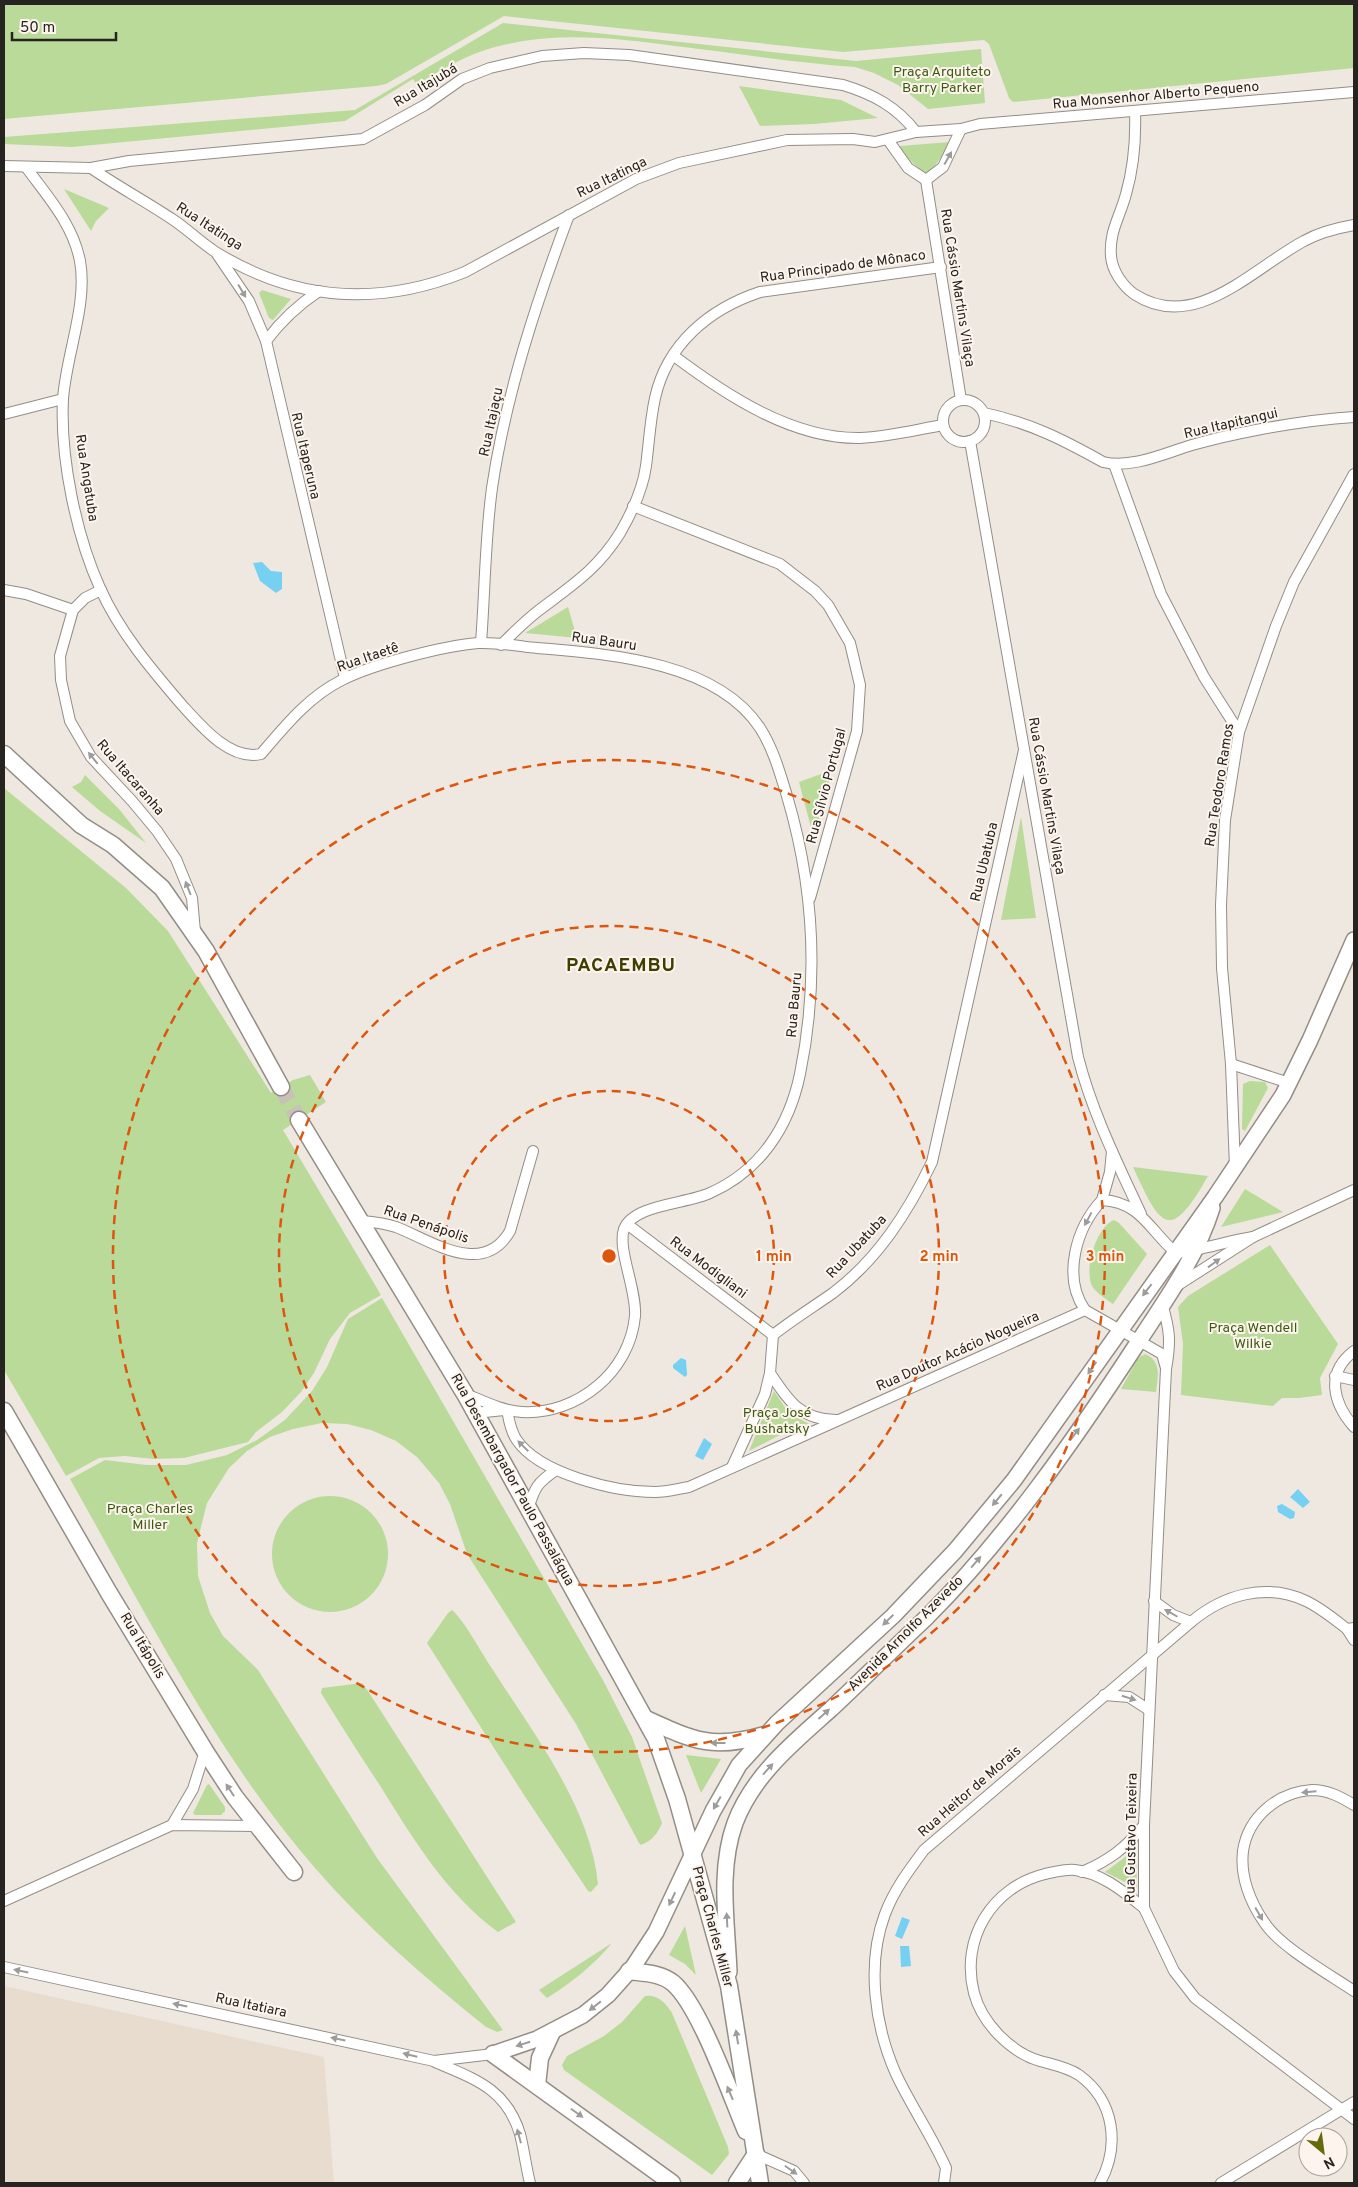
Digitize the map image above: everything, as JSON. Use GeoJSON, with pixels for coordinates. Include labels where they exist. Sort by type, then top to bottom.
{"type":"FeatureCollection","features":[{"type":"Feature","properties":{"kind":"main road"},"geometry":{"type":"LineString","coordinates":[[4,754],[81,825],[113,845],[162,888],[206,951],[281,1087]]}},
{"type":"Feature","properties":{"kind":"main road"},"geometry":{"type":"LineString","coordinates":[[1215,1197],[1289,1083],[1354,940]]}},
{"type":"Feature","properties":{"kind":"main road","name":"Rua Desembargador Paulo Passaláqua"},"geometry":{"type":"LineString","coordinates":[[299,1120],[465,1394],[646,1719],[656,1739],[677,1799],[693,1855]]}},
{"type":"Feature","properties":{"kind":"main road","name":"Avenida Arnolfo Azevedo"},"geometry":{"type":"LineString","coordinates":[[729,1986],[724,1874],[728,1847],[736,1822],[757,1783],[788,1747],[888,1655],[959,1583],[1009,1524],[1098,1404],[1173,1288],[1196,1250],[1215,1197]]}},
{"type":"Feature","properties":{"kind":"main road","name":"Avenida Arnolfo Azevedo"},"geometry":{"type":"LineString","coordinates":[[693,1855],[713,1811],[739,1765],[765,1735],[893,1616],[955,1552],[1014,1480],[1120,1328],[1215,1197]]}},
{"type":"Feature","properties":{"kind":"main road","name":"Rua Itápolis"},"geometry":{"type":"LineString","coordinates":[[4,1411],[109,1593],[205,1751],[235,1798],[294,1872]]}},
{"type":"Feature","properties":{"kind":"main road"},"geometry":{"type":"LineString","coordinates":[[646,1719],[701,1742],[744,1741],[765,1735]]}},
{"type":"Feature","properties":{"kind":"main road","name":"Praça Charles Miller"},"geometry":{"type":"LineString","coordinates":[[693,1855],[729,1986],[760,2183]]}},
{"type":"Feature","properties":{"kind":"main road","name":"Praça Charles Miller"},"geometry":{"type":"LineString","coordinates":[[493,2054],[538,2040],[589,2010],[608,1995],[629,1971],[656,1932],[693,1855]]}},
{"type":"Feature","properties":{"kind":"main road"},"geometry":{"type":"LineString","coordinates":[[629,1971],[654,1974],[672,1982],[685,1997],[713,2054],[756,2154],[737,2183]]}},
{"type":"Feature","properties":{"kind":"main road"},"geometry":{"type":"LineString","coordinates":[[537,2085],[540,2058],[552,2032]]}},
{"type":"Feature","properties":{"kind":"main road"},"geometry":{"type":"LineString","coordinates":[[493,2054],[672,2183]]}},
{"type":"Feature","properties":{"kind":"street","name":"Rua Itajubá"},"geometry":{"type":"LineString","coordinates":[[26,167],[91,168],[129,161],[363,139],[424,105],[462,79],[490,68],[542,56],[584,53],[629,55],[843,85],[866,92],[883,102],[904,116],[916,132]]}},
{"type":"Feature","properties":{"kind":"street","name":"Rua Monsenhor Alberto Pequeno"},"geometry":{"type":"LineString","coordinates":[[960,129],[980,124],[1354,92]]}},
{"type":"Feature","properties":{"kind":"street"},"geometry":{"type":"LineString","coordinates":[[1134,112],[1136,140],[1134,164],[1126,196],[1116,219],[1111,258],[1118,276],[1128,290],[1144,300],[1165,306],[1184,307],[1205,301],[1230,289],[1303,241],[1318,234],[1354,225]]}},
{"type":"Feature","properties":{"kind":"street"},"geometry":{"type":"LineString","coordinates":[[888,140],[908,168],[926,180],[943,167],[960,129]]}},
{"type":"Feature","properties":{"kind":"street","name":"Rua Itatinga"},"geometry":{"type":"LineString","coordinates":[[91,168],[172,219],[214,251],[269,278],[319,291],[371,295],[409,291],[439,283],[465,272],[636,179],[679,163],[787,140],[853,139],[874,142],[916,132],[960,129]]}},
{"type":"Feature","properties":{"kind":"street"},"geometry":{"type":"LineString","coordinates":[[4,166],[26,167]]}},
{"type":"Feature","properties":{"kind":"street","name":"Rua Angatuba"},"geometry":{"type":"LineString","coordinates":[[26,167],[68,225],[76,244],[80,261],[82,283],[63,400],[65,436],[78,521],[101,590],[132,644],[186,709],[223,744],[236,753],[253,756],[261,754]]}},
{"type":"Feature","properties":{"kind":"street","name":"Rua Cássio Martins Vilaça"},"geometry":{"type":"LineString","coordinates":[[926,180],[961,400]]}},
{"type":"Feature","properties":{"kind":"street","name":"Rua Itajaçu"},"geometry":{"type":"LineString","coordinates":[[481,643],[490,506],[504,428],[522,352],[542,289],[569,215]]}},
{"type":"Feature","properties":{"kind":"street","name":"Rua Itaperuna"},"geometry":{"type":"LineString","coordinates":[[214,251],[248,301],[266,341],[345,678]]}},
{"type":"Feature","properties":{"kind":"street","name":"Rua Principado de Mônaco"},"geometry":{"type":"LineString","coordinates":[[501,645],[538,611],[582,580],[602,558],[620,533],[633,506],[646,468],[656,396],[674,356],[683,341],[698,324],[738,299],[768,291],[941,267]]}},
{"type":"Feature","properties":{"kind":"street"},"geometry":{"type":"LineString","coordinates":[[266,341],[279,324],[299,305],[319,291]]}},
{"type":"Feature","properties":{"kind":"street"},"geometry":{"type":"LineString","coordinates":[[674,356],[701,377],[738,399],[774,418],[800,427],[832,435],[859,438],[943,425]]}},
{"type":"Feature","properties":{"kind":"street"},"geometry":{"type":"LineString","coordinates":[[4,414],[63,400]]}},
{"type":"Feature","properties":{"kind":"street"},"geometry":{"type":"LineString","coordinates":[[961,400],[970,400],[978,405],[984,413],[984,427],[981,434],[970,441],[956,441],[946,433],[943,425],[946,410],[950,405],[961,400]]}},
{"type":"Feature","properties":{"kind":"street"},"geometry":{"type":"LineString","coordinates":[[984,413],[1013,419],[1041,429],[1103,462],[1114,464],[1161,594],[1204,677],[1239,732]]}},
{"type":"Feature","properties":{"kind":"street","name":"Rua Itapitangui"},"geometry":{"type":"LineString","coordinates":[[1114,464],[1147,459],[1256,430],[1325,419],[1354,417]]}},
{"type":"Feature","properties":{"kind":"street","name":"Rua Cássio Martins Vilaça"},"geometry":{"type":"LineString","coordinates":[[970,441],[1078,1057],[1087,1092],[1141,1214]]}},
{"type":"Feature","properties":{"kind":"street","name":"Rua Teodoro Ramos"},"geometry":{"type":"LineString","coordinates":[[1235,1166],[1231,1064],[1222,968],[1222,868],[1225,820],[1239,732],[1294,582],[1342,492],[1354,474]]}},
{"type":"Feature","properties":{"kind":"street","name":"Rua Sílvio Portugal"},"geometry":{"type":"LineString","coordinates":[[633,506],[780,564],[815,590],[828,605],[850,643],[860,685],[858,731],[810,900]]}},
{"type":"Feature","properties":{"kind":"street"},"geometry":{"type":"LineString","coordinates":[[4,590],[26,594],[72,610],[85,598],[101,590]]}},
{"type":"Feature","properties":{"kind":"street","name":"Rua Itacaranha"},"geometry":{"type":"LineString","coordinates":[[72,610],[60,656],[61,680],[70,720],[91,757],[157,831],[176,859],[192,898],[195,936]]}},
{"type":"Feature","properties":{"kind":"street","name":"Rua Bauru"},"geometry":{"type":"LineString","coordinates":[[481,643],[595,653],[637,661],[690,676],[728,696],[746,711],[760,728],[771,751],[796,827],[810,900],[813,949],[809,1020],[792,1107],[780,1132],[762,1155],[725,1186],[707,1195],[645,1211],[627,1224]]}},
{"type":"Feature","properties":{"kind":"street","name":"Rua Itaetê"},"geometry":{"type":"LineString","coordinates":[[261,754],[306,704],[345,678],[382,665],[448,648],[481,643]]}},
{"type":"Feature","properties":{"kind":"street","name":"Rua Ubatuba"},"geometry":{"type":"LineString","coordinates":[[773,1335],[832,1293],[867,1260],[906,1212],[932,1162],[1024,750]]}},
{"type":"Feature","properties":{"kind":"street"},"geometry":{"type":"LineString","coordinates":[[1231,1064],[1289,1083]]}},
{"type":"Feature","properties":{"kind":"street","name":"Rua Cássio Martins Vilaça"},"geometry":{"type":"LineString","coordinates":[[1102,1200],[1110,1172],[1112,1150]]}},
{"type":"Feature","properties":{"kind":"street","name":"Rua Penápolis"},"geometry":{"type":"LineString","coordinates":[[361,1221],[387,1224],[461,1253],[476,1255],[489,1251],[506,1238],[512,1225],[533,1151]]}},
{"type":"Feature","properties":{"kind":"street"},"geometry":{"type":"LineString","coordinates":[[1173,1288],[1205,1270],[1253,1237],[1354,1190]]}},
{"type":"Feature","properties":{"kind":"street"},"geometry":{"type":"LineString","coordinates":[[1166,1368],[1162,1354],[1120,1328],[1085,1310],[1077,1298],[1073,1286],[1074,1263],[1088,1218],[1102,1200],[1115,1201],[1141,1214],[1176,1253],[1253,1237]]}},
{"type":"Feature","properties":{"kind":"street"},"geometry":{"type":"LineString","coordinates":[[475,1413],[507,1410],[539,1412],[577,1400],[592,1391],[618,1362],[627,1345],[635,1318],[634,1292],[622,1245],[627,1224]]}},
{"type":"Feature","properties":{"kind":"street","name":"Rua Modigliani"},"geometry":{"type":"LineString","coordinates":[[627,1224],[773,1335]]}},
{"type":"Feature","properties":{"kind":"street","name":"Rua Gustavo Teixeira"},"geometry":{"type":"LineString","coordinates":[[1162,1304],[1170,1331],[1166,1368],[1154,1601],[1144,1825],[1144,1908],[1174,1971],[1195,1998],[1354,2119]]}},
{"type":"Feature","properties":{"kind":"street","name":"Rua Doutor Acácio Nogueira"},"geometry":{"type":"LineString","coordinates":[[732,1466],[842,1420],[1085,1310]]}},
{"type":"Feature","properties":{"kind":"street"},"geometry":{"type":"LineString","coordinates":[[507,1410],[510,1429],[520,1445],[543,1463],[556,1470],[626,1489],[652,1492],[689,1487],[732,1466],[757,1415],[770,1373],[773,1335]]}},
{"type":"Feature","properties":{"kind":"street"},"geometry":{"type":"LineString","coordinates":[[1354,1351],[1341,1364],[1335,1376],[1334,1395],[1341,1411],[1354,1427]]}},
{"type":"Feature","properties":{"kind":"street"},"geometry":{"type":"LineString","coordinates":[[770,1373],[796,1408],[812,1416],[842,1420]]}},
{"type":"Feature","properties":{"kind":"street"},"geometry":{"type":"LineString","coordinates":[[1335,1376],[1354,1380]]}},
{"type":"Feature","properties":{"kind":"street"},"geometry":{"type":"LineString","coordinates":[[465,1394],[507,1410]]}},
{"type":"Feature","properties":{"kind":"street"},"geometry":{"type":"LineString","coordinates":[[528,1509],[535,1488],[540,1481],[556,1470]]}},
{"type":"Feature","properties":{"kind":"street","name":"Rua Heitor de Morais"},"geometry":{"type":"LineString","coordinates":[[944,2183],[946,2168],[896,2075],[886,2048],[876,2004],[875,1977],[878,1942],[884,1915],[898,1884],[936,1837],[1152,1654],[1215,1604],[1231,1597],[1256,1592],[1276,1593],[1304,1600],[1351,1629]]}},
{"type":"Feature","properties":{"kind":"street"},"geometry":{"type":"LineString","coordinates":[[1154,1601],[1173,1615],[1191,1622]]}},
{"type":"Feature","properties":{"kind":"street"},"geometry":{"type":"LineString","coordinates":[[1351,1629],[1354,1640]]}},
{"type":"Feature","properties":{"kind":"street"},"geometry":{"type":"LineString","coordinates":[[1104,1695],[1129,1696],[1150,1710]]}},
{"type":"Feature","properties":{"kind":"street"},"geometry":{"type":"LineString","coordinates":[[172,1826],[182,1812],[196,1783],[205,1751]]}},
{"type":"Feature","properties":{"kind":"street"},"geometry":{"type":"LineString","coordinates":[[1354,1805],[1337,1795],[1312,1790],[1279,1800],[1266,1808],[1251,1826],[1243,1850],[1243,1865],[1251,1901],[1264,1924],[1278,1939],[1354,1991]]}},
{"type":"Feature","properties":{"kind":"street"},"geometry":{"type":"LineString","coordinates":[[182,1812],[187,1821],[192,1824]]}},
{"type":"Feature","properties":{"kind":"street"},"geometry":{"type":"LineString","coordinates":[[4,1901],[172,1826],[192,1824],[257,1826]]}},
{"type":"Feature","properties":{"kind":"street"},"geometry":{"type":"LineString","coordinates":[[1082,1872],[1109,1859],[1131,1842],[1144,1825]]}},
{"type":"Feature","properties":{"kind":"street"},"geometry":{"type":"LineString","coordinates":[[1100,2183],[1110,2159],[1112,2132],[1110,2114],[1102,2099],[1079,2075],[1064,2067],[1038,2061],[1020,2053],[996,2033],[974,1994],[970,1972],[971,1950],[978,1929],[986,1914],[1008,1890],[1030,1877],[1056,1871],[1082,1872],[1096,1875],[1144,1908]]}},
{"type":"Feature","properties":{"kind":"street","name":"Rua Itatiara"},"geometry":{"type":"LineString","coordinates":[[4,1967],[434,2061],[493,2054]]}},
{"type":"Feature","properties":{"kind":"street"},"geometry":{"type":"LineString","coordinates":[[434,2061],[477,2081],[494,2091],[506,2103],[520,2135],[530,2183]]}},
{"type":"Feature","properties":{"kind":"street"},"geometry":{"type":"LineString","coordinates":[[1221,2183],[1354,2102]]}},
{"type":"Feature","properties":{"kind":"street"},"geometry":{"type":"LineString","coordinates":[[756,2154],[794,2171],[804,2183]]}},
{"type":"Feature","properties":{"kind":"shaded area"},"geometry":{"type":"Polygon","coordinates":[[[4,1986],[324,2057],[334,2183],[4,2183],[4,1986]]]}},
{"type":"Feature","properties":{"kind":"green space"},"geometry":{"type":"Polygon","coordinates":[[[4,4],[1354,4],[1354,68],[1013,102],[1009,98],[989,44],[984,40],[843,52],[504,16],[386,84],[4,119],[4,4]]]}},
{"type":"Feature","properties":{"kind":"green space","name":"Praça Arquiteto Barry Parker"},"geometry":{"type":"Polygon","coordinates":[[[503,23],[856,61],[981,49],[985,103],[928,109],[898,85],[874,73],[855,67],[585,37],[518,42],[474,54],[445,68],[417,85],[413,79],[345,121],[72,147],[4,144],[4,137],[355,110],[503,23]]]}},
{"type":"Feature","properties":{"kind":"green space","name":"Praça Arquiteto Barry Parker"},"geometry":{"type":"Polygon","coordinates":[[[739,86],[841,100],[878,118],[814,124],[760,126],[739,86]]]}},
{"type":"Feature","properties":{"kind":"green space"},"geometry":{"type":"Polygon","coordinates":[[[950,142],[951,144],[927,176],[898,149],[900,146],[950,142]]]}},
{"type":"Feature","properties":{"kind":"green space"},"geometry":{"type":"Polygon","coordinates":[[[64,189],[109,208],[96,221],[91,231],[64,189]]]}},
{"type":"Feature","properties":{"kind":"green space"},"geometry":{"type":"Polygon","coordinates":[[[262,290],[291,299],[273,320],[269,318],[259,293],[262,290]]]}},
{"type":"Feature","properties":{"kind":"green space"},"geometry":{"type":"Polygon","coordinates":[[[568,607],[577,638],[525,633],[568,607]]]}},
{"type":"Feature","properties":{"kind":"green space"},"geometry":{"type":"Polygon","coordinates":[[[832,770],[814,839],[799,782],[832,770]]]}},
{"type":"Feature","properties":{"kind":"green space"},"geometry":{"type":"Polygon","coordinates":[[[85,775],[119,809],[146,843],[100,811],[72,787],[81,782],[85,775]]]}},
{"type":"Feature","properties":{"kind":"green space"},"geometry":{"type":"Polygon","coordinates":[[[4,788],[126,888],[168,931],[271,1093],[293,1080],[310,1075],[326,1102],[283,1130],[381,1295],[350,1313],[330,1339],[314,1373],[301,1392],[282,1412],[256,1432],[248,1442],[184,1458],[153,1459],[125,1456],[99,1458],[66,1476],[4,1370],[4,788]]]}},
{"type":"Feature","properties":{"kind":"green space"},"geometry":{"type":"Polygon","coordinates":[[[1021,817],[1036,918],[1001,920],[1021,817]]]}},
{"type":"Feature","properties":{"kind":"green space"},"geometry":{"type":"Polygon","coordinates":[[[1250,1081],[1265,1082],[1268,1088],[1245,1131],[1242,1129],[1243,1084],[1250,1081]]]}},
{"type":"Feature","properties":{"kind":"green space"},"geometry":{"type":"Polygon","coordinates":[[[1133,1167],[1208,1176],[1184,1212],[1174,1219],[1166,1220],[1158,1214],[1151,1203],[1133,1167]]]}},
{"type":"Feature","properties":{"kind":"green space"},"geometry":{"type":"Polygon","coordinates":[[[1245,1189],[1283,1212],[1221,1227],[1245,1189]]]}},
{"type":"Feature","properties":{"kind":"green space"},"geometry":{"type":"Polygon","coordinates":[[[1114,1220],[1147,1254],[1113,1304],[1094,1289],[1090,1279],[1090,1270],[1093,1249],[1097,1239],[1108,1224],[1114,1220]]]}},
{"type":"Feature","properties":{"kind":"green space","name":"Praça Wendell Wilkie"},"geometry":{"type":"Polygon","coordinates":[[[1270,1245],[1338,1344],[1320,1378],[1322,1395],[1282,1398],[1273,1406],[1181,1395],[1183,1344],[1178,1307],[1188,1296],[1270,1245]]]}},
{"type":"Feature","properties":{"kind":"green space","name":"Praça Charles Miller"},"geometry":{"type":"Polygon","coordinates":[[[382,1298],[604,1682],[632,1737],[662,1823],[656,1833],[645,1843],[641,1845],[639,1843],[576,1724],[467,1554],[450,1504],[439,1483],[417,1457],[396,1441],[371,1430],[347,1424],[322,1423],[293,1429],[270,1437],[247,1451],[229,1468],[207,1503],[197,1543],[198,1576],[210,1613],[223,1636],[258,1670],[377,1858],[503,2030],[497,2032],[486,2027],[463,2009],[375,1931],[334,1890],[279,1824],[213,1729],[183,1680],[70,1479],[105,1460],[147,1465],[186,1465],[227,1455],[257,1440],[285,1420],[312,1391],[327,1367],[348,1319],[382,1298]]]}},
{"type":"Feature","properties":{"kind":"green space"},"geometry":{"type":"Polygon","coordinates":[[[1145,1354],[1154,1361],[1158,1370],[1156,1392],[1121,1389],[1138,1358],[1145,1354]]]}},
{"type":"Feature","properties":{"kind":"green space","name":"Praça José Bushatsky"},"geometry":{"type":"Polygon","coordinates":[[[774,1391],[788,1412],[809,1424],[784,1433],[749,1451],[774,1391]]]}},
{"type":"Feature","properties":{"kind":"green space"},"geometry":{"type":"Polygon","coordinates":[[[330,1496],[352,1501],[371,1513],[383,1532],[388,1554],[383,1576],[371,1595],[352,1607],[330,1612],[308,1607],[289,1595],[277,1576],[272,1554],[277,1532],[289,1513],[308,1501],[330,1496]]]}},
{"type":"Feature","properties":{"kind":"green space"},"geometry":{"type":"Polygon","coordinates":[[[452,1610],[467,1628],[541,1743],[572,1798],[584,1826],[593,1855],[598,1884],[591,1892],[588,1891],[524,1795],[427,1643],[452,1610]]]}},
{"type":"Feature","properties":{"kind":"green space"},"geometry":{"type":"Polygon","coordinates":[[[362,1683],[516,1922],[498,1932],[479,1917],[446,1882],[417,1844],[321,1693],[322,1688],[362,1683]]]}},
{"type":"Feature","properties":{"kind":"green space"},"geometry":{"type":"Polygon","coordinates":[[[686,1755],[721,1759],[701,1793],[686,1755]]]}},
{"type":"Feature","properties":{"kind":"green space"},"geometry":{"type":"Polygon","coordinates":[[[209,1784],[225,1807],[225,1811],[221,1815],[195,1815],[193,1813],[209,1784]]]}},
{"type":"Feature","properties":{"kind":"green space"},"geometry":{"type":"Polygon","coordinates":[[[1132,1852],[1136,1852],[1137,1888],[1105,1872],[1132,1852]]]}},
{"type":"Feature","properties":{"kind":"green space"},"geometry":{"type":"Polygon","coordinates":[[[685,1926],[696,1975],[685,1964],[669,1955],[685,1926]]]}},
{"type":"Feature","properties":{"kind":"green space"},"geometry":{"type":"Polygon","coordinates":[[[612,1943],[582,1973],[547,1998],[539,1990],[612,1943]]]}},
{"type":"Feature","properties":{"kind":"green space"},"geometry":{"type":"Polygon","coordinates":[[[645,1996],[653,1996],[661,2000],[672,2013],[728,2147],[729,2154],[712,2175],[564,2070],[562,2065],[567,2056],[604,2036],[622,2022],[645,1996]]]}},
{"type":"Feature","properties":{"kind":"water"},"geometry":{"type":"Polygon","coordinates":[[[262,562],[271,571],[282,572],[282,589],[276,593],[260,581],[253,563],[262,562]]]}},
{"type":"Feature","properties":{"kind":"water"},"geometry":{"type":"Polygon","coordinates":[[[681,1358],[686,1360],[687,1375],[685,1377],[673,1368],[673,1365],[681,1358]]]}},
{"type":"Feature","properties":{"kind":"water"},"geometry":{"type":"Polygon","coordinates":[[[704,1438],[712,1444],[703,1460],[695,1456],[704,1438]]]}},
{"type":"Feature","properties":{"kind":"water"},"geometry":{"type":"Polygon","coordinates":[[[1298,1489],[1310,1502],[1303,1508],[1290,1497],[1298,1489]]]}},
{"type":"Feature","properties":{"kind":"water"},"geometry":{"type":"Polygon","coordinates":[[[1282,1504],[1295,1512],[1294,1518],[1290,1519],[1278,1512],[1277,1506],[1282,1504]]]}},
{"type":"Feature","properties":{"kind":"water"},"geometry":{"type":"Polygon","coordinates":[[[902,1917],[910,1920],[902,1939],[895,1936],[902,1917]]]}},
{"type":"Feature","properties":{"kind":"water"},"geometry":{"type":"Polygon","coordinates":[[[900,1946],[909,1946],[911,1966],[901,1967],[900,1946]]]}},
{"type":"Feature","properties":{"kind":"tunnel"},"geometry":{"type":"LineString","coordinates":[[281,1087],[299,1120]]}},
{"type":"Feature","properties":{"kind":"district","name":"PACAEMBU"},"geometry":{"type":"Point","coordinates":[621,966]}}]}
